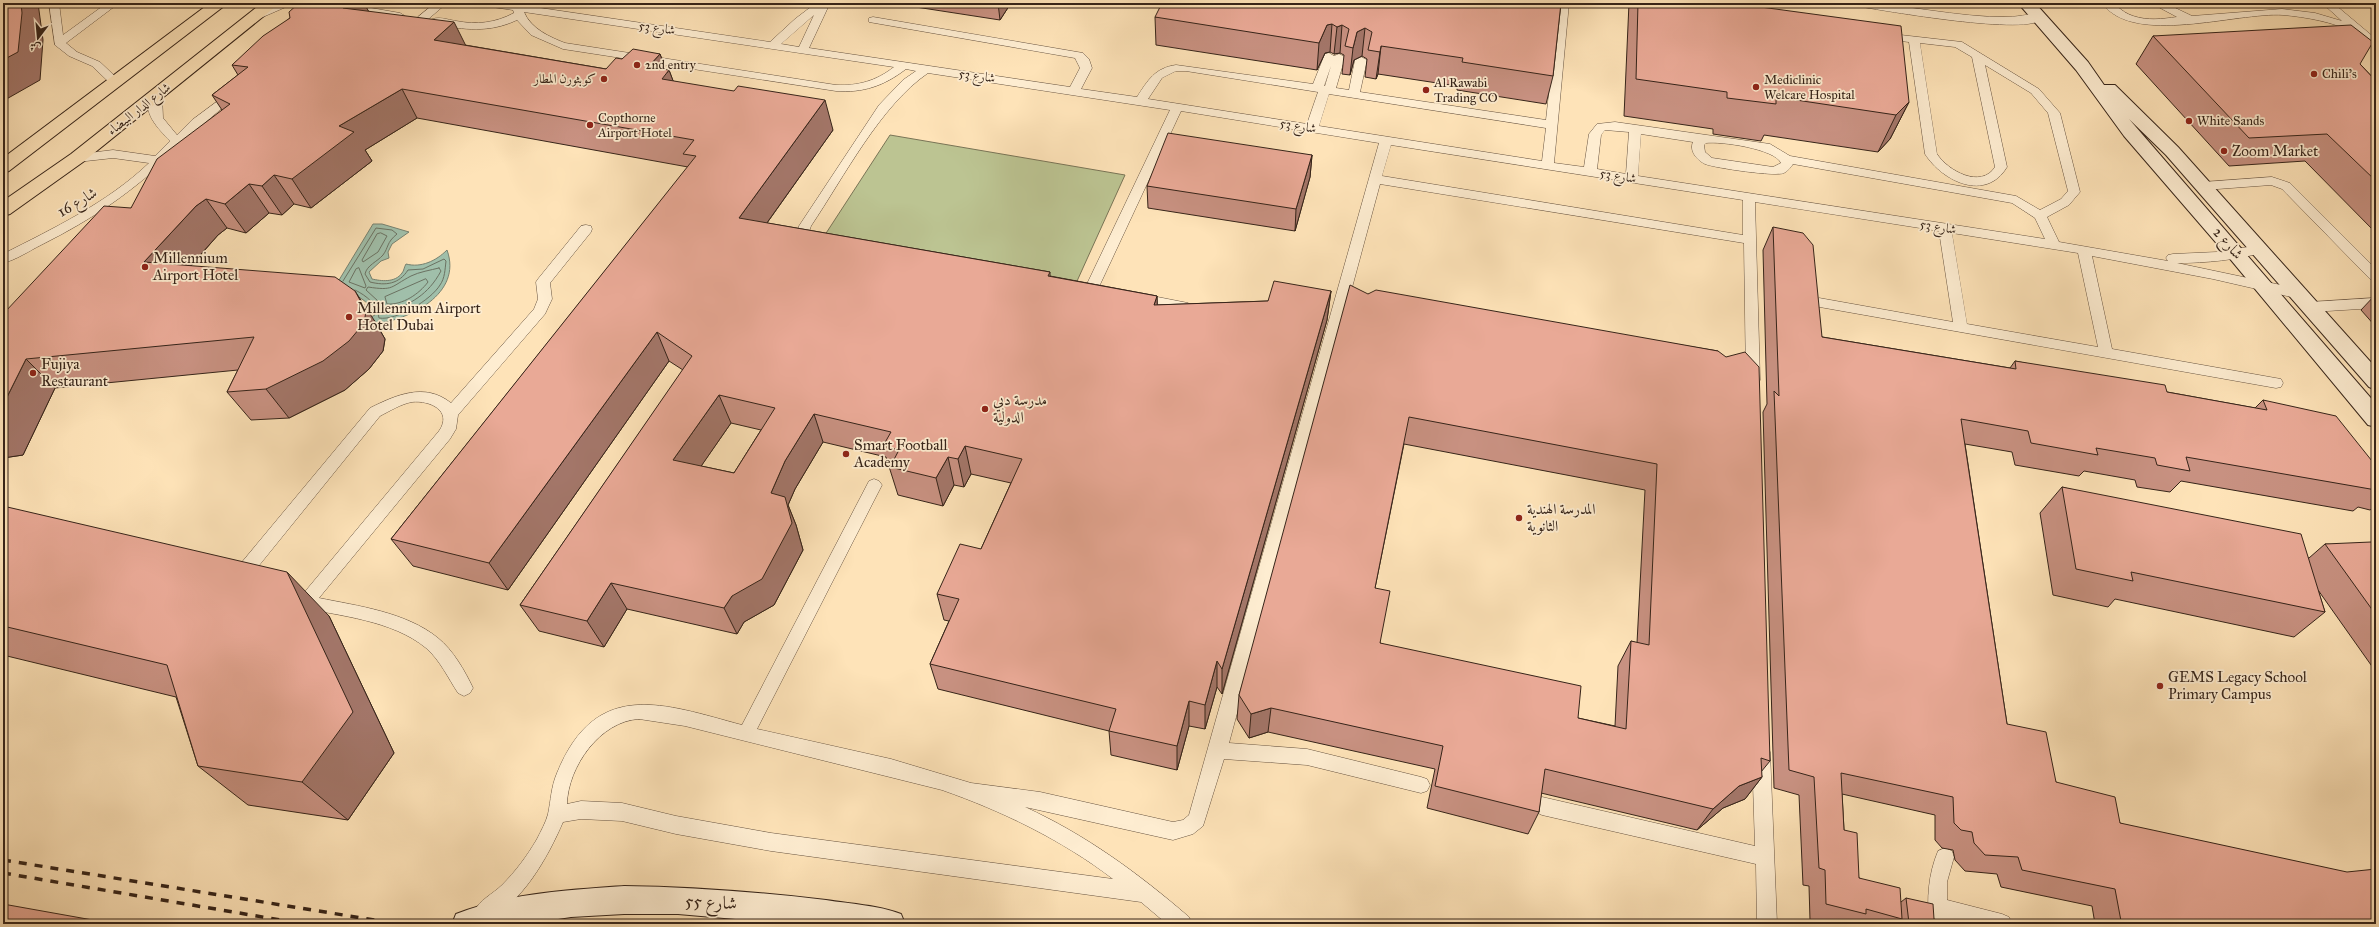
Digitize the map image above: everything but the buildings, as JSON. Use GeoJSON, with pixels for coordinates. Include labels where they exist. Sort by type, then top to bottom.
{"type":"FeatureCollection","features":[{"type":"Feature","properties":{"kind":"main road"},"geometry":{"type":"LineString","coordinates":[[3,166],[116,83],[220,3]]}},
{"type":"Feature","properties":{"kind":"main road","name":"شارع الدار البيضاء"},"geometry":{"type":"LineString","coordinates":[[3,210],[77,158],[272,3]]}},
{"type":"Feature","properties":{"kind":"street","name":"شارع 2"},"geometry":{"type":"LineString","coordinates":[[2026,3],[2082,66],[2130,132],[2264,285],[2376,419]]}},
{"type":"Feature","properties":{"kind":"street","name":"شارع 2"},"geometry":{"type":"LineString","coordinates":[[2082,66],[2151,128],[2260,248],[2376,382]]}},
{"type":"Feature","properties":{"kind":"street","name":"شارع 55"},"geometry":{"type":"LineString","coordinates":[[467,924],[523,911],[577,904],[653,900],[732,902],[805,917],[891,924]]}},
{"type":"Feature","properties":{"kind":"lane"},"geometry":{"type":"LineString","coordinates":[[59,43],[114,3]]}},
{"type":"Feature","properties":{"kind":"lane"},"geometry":{"type":"LineString","coordinates":[[252,18],[290,3]]}},
{"type":"Feature","properties":{"kind":"lane"},"geometry":{"type":"LineString","coordinates":[[422,19],[442,3]]}},
{"type":"Feature","properties":{"kind":"lane","name":"شارع 53"},"geometry":{"type":"LineString","coordinates":[[485,3],[518,12],[774,45],[1141,101],[2110,254],[2264,285],[2305,301],[2376,303]]}},
{"type":"Feature","properties":{"kind":"lane"},"geometry":{"type":"LineString","coordinates":[[774,45],[799,21],[824,3]]}},
{"type":"Feature","properties":{"kind":"lane"},"geometry":{"type":"LineString","coordinates":[[803,50],[824,3]]}},
{"type":"Feature","properties":{"kind":"lane"},"geometry":{"type":"LineString","coordinates":[[1548,165],[1564,3]]}},
{"type":"Feature","properties":{"kind":"lane"},"geometry":{"type":"LineString","coordinates":[[1856,3],[1957,17],[2008,20],[2039,18]]}},
{"type":"Feature","properties":{"kind":"lane"},"geometry":{"type":"LineString","coordinates":[[2107,3],[2118,13],[2139,22],[2150,23],[2292,13],[2327,19],[2358,30]]}},
{"type":"Feature","properties":{"kind":"lane"},"geometry":{"type":"LineString","coordinates":[[2156,3],[2191,20]]}},
{"type":"Feature","properties":{"kind":"lane"},"geometry":{"type":"LineString","coordinates":[[2327,3],[2376,45]]}},
{"type":"Feature","properties":{"kind":"lane"},"geometry":{"type":"LineString","coordinates":[[56,4],[59,43],[73,54],[96,64],[116,83]]}},
{"type":"Feature","properties":{"kind":"lane"},"geometry":{"type":"LineString","coordinates":[[347,7],[472,27],[488,27],[505,23],[518,12],[535,33],[548,40],[581,50],[836,88],[862,88],[876,85],[904,65]]}},
{"type":"Feature","properties":{"kind":"lane"},"geometry":{"type":"LineString","coordinates":[[1957,17],[1950,29],[1958,44]]}},
{"type":"Feature","properties":{"kind":"lane"},"geometry":{"type":"LineString","coordinates":[[873,20],[1079,55],[1083,59],[1086,68],[1074,91]]}},
{"type":"Feature","properties":{"kind":"lane"},"geometry":{"type":"LineString","coordinates":[[1870,35],[1958,44],[2035,91],[2054,113],[2074,192],[2065,202],[2040,215]]}},
{"type":"Feature","properties":{"kind":"lane"},"geometry":{"type":"LineString","coordinates":[[1914,39],[1931,154],[1934,162],[1954,176],[1981,181],[1992,179],[1999,174],[2001,167],[1977,56]]}},
{"type":"Feature","properties":{"kind":"lane"},"geometry":{"type":"LineString","coordinates":[[1312,128],[1334,57]]}},
{"type":"Feature","properties":{"kind":"lane"},"geometry":{"type":"LineString","coordinates":[[1354,94],[1361,60]]}},
{"type":"Feature","properties":{"kind":"lane"},"geometry":{"type":"LineString","coordinates":[[1141,101],[1158,74],[1176,67],[1552,125]]}},
{"type":"Feature","properties":{"kind":"lane"},"geometry":{"type":"LineString","coordinates":[[819,250],[805,243],[802,235],[805,226],[883,108],[907,82],[926,69]]}},
{"type":"Feature","properties":{"kind":"lane","name":"شارع 16"},"geometry":{"type":"LineString","coordinates":[[3,259],[90,214],[130,186],[196,122],[215,109],[239,82]]}},
{"type":"Feature","properties":{"kind":"lane"},"geometry":{"type":"LineString","coordinates":[[156,96],[156,114],[158,121],[177,141],[181,150],[177,162]]}},
{"type":"Feature","properties":{"kind":"lane"},"geometry":{"type":"LineString","coordinates":[[1067,296],[1083,295],[1091,289],[1176,107]]}},
{"type":"Feature","properties":{"kind":"lane"},"geometry":{"type":"LineString","coordinates":[[1590,172],[1596,130],[1607,125],[1703,140],[1716,139],[1770,148],[1780,152],[1786,160],[2007,198],[2025,204],[2040,215],[2055,246]]}},
{"type":"Feature","properties":{"kind":"lane"},"geometry":{"type":"LineString","coordinates":[[1632,178],[1635,129]]}},
{"type":"Feature","properties":{"kind":"lane"},"geometry":{"type":"LineString","coordinates":[[967,791],[1040,800],[1173,831],[1187,828],[1197,820],[1218,750],[1386,140]]}},
{"type":"Feature","properties":{"kind":"lane"},"geometry":{"type":"LineString","coordinates":[[1703,140],[1698,144],[1698,150],[1702,156],[1719,163],[1773,171],[1784,168],[1786,160]]}},
{"type":"Feature","properties":{"kind":"lane"},"geometry":{"type":"LineString","coordinates":[[77,158],[112,154],[158,160]]}},
{"type":"Feature","properties":{"kind":"lane"},"geometry":{"type":"LineString","coordinates":[[1376,179],[1750,240]]}},
{"type":"Feature","properties":{"kind":"lane"},"geometry":{"type":"LineString","coordinates":[[2204,186],[2272,181],[2286,186],[2376,277]]}},
{"type":"Feature","properties":{"kind":"lane"},"geometry":{"type":"LineString","coordinates":[[1749,197],[1753,395]]}},
{"type":"Feature","properties":{"kind":"lane"},"geometry":{"type":"LineString","coordinates":[[1945,228],[1961,328]]}},
{"type":"Feature","properties":{"kind":"lane"},"geometry":{"type":"LineString","coordinates":[[450,413],[540,311],[545,299],[543,282],[586,229]]}},
{"type":"Feature","properties":{"kind":"lane","name":"شارع 53"},"geometry":{"type":"LineString","coordinates":[[2110,254],[2200,259],[2238,255],[2260,248]]}},
{"type":"Feature","properties":{"kind":"lane"},"geometry":{"type":"LineString","coordinates":[[2084,250],[2106,353]]}},
{"type":"Feature","properties":{"kind":"lane"},"geometry":{"type":"LineString","coordinates":[[1091,289],[1106,292]]}},
{"type":"Feature","properties":{"kind":"lane"},"geometry":{"type":"LineString","coordinates":[[1122,295],[1200,311]]}},
{"type":"Feature","properties":{"kind":"lane"},"geometry":{"type":"LineString","coordinates":[[1819,303],[2276,383]]}},
{"type":"Feature","properties":{"kind":"lane"},"geometry":{"type":"LineString","coordinates":[[236,585],[375,412],[393,402],[412,397],[430,397],[443,403],[450,413],[450,426],[441,440],[306,602]]}},
{"type":"Feature","properties":{"kind":"lane"},"geometry":{"type":"LineString","coordinates":[[746,734],[874,485]]}},
{"type":"Feature","properties":{"kind":"lane"},"geometry":{"type":"LineString","coordinates":[[284,596],[392,623],[420,635],[442,654],[464,688]]}},
{"type":"Feature","properties":{"kind":"lane"},"geometry":{"type":"LineString","coordinates":[[467,924],[500,901],[526,873],[545,844],[557,814],[559,793],[566,772],[592,732],[613,718],[636,711],[658,713],[746,734],[927,778],[967,791],[1040,823],[1077,844],[1113,867],[1147,893],[1182,924]]}},
{"type":"Feature","properties":{"kind":"lane"},"geometry":{"type":"LineString","coordinates":[[1761,737],[1767,924]]}},
{"type":"Feature","properties":{"kind":"lane"},"geometry":{"type":"LineString","coordinates":[[1218,750],[1307,757],[1421,785]]}},
{"type":"Feature","properties":{"kind":"lane"},"geometry":{"type":"LineString","coordinates":[[1542,806],[1764,857]]}},
{"type":"Feature","properties":{"kind":"lane"},"geometry":{"type":"LineString","coordinates":[[557,814],[581,810],[622,812],[676,825],[771,842],[1147,893]]}},
{"type":"Feature","properties":{"kind":"lane"},"geometry":{"type":"LineString","coordinates":[[1945,858],[1939,872],[1936,888],[1938,915],[2002,924]]}},
{"type":"Feature","properties":{"kind":"shaded area"},"geometry":{"type":"Polygon","coordinates":[[[890,135],[1125,175],[1073,290],[819,244],[890,135]]]}},
{"type":"Feature","properties":{"kind":"water"},"geometry":{"type":"Polygon","coordinates":[[[373,224],[382,224],[409,232],[392,244],[388,252],[389,258],[381,261],[369,272],[372,279],[384,281],[392,280],[403,272],[406,264],[417,265],[428,263],[447,250],[450,266],[447,280],[440,292],[430,302],[402,317],[374,324],[369,318],[375,315],[363,300],[347,293],[333,290],[373,224]]]}},
{"type":"Feature","properties":{"kind":"railway"},"geometry":{"type":"LineString","coordinates":[[3,860],[399,924]]}},
{"type":"Feature","properties":{"kind":"railway"},"geometry":{"type":"LineString","coordinates":[[3,873],[304,924]]}},
{"type":"Feature","properties":{"kind":"place","name":"2nd entry"},"geometry":{"type":"Point","coordinates":[637,65]}},
{"type":"Feature","properties":{"kind":"place","name":"Chili's"},"geometry":{"type":"Point","coordinates":[2314,74]}},
{"type":"Feature","properties":{"kind":"place","name":"كوبثورن المطار"},"geometry":{"type":"Point","coordinates":[604,79]}},
{"type":"Feature","properties":{"kind":"place","name":"Mediclinic Welcare Hospital"},"geometry":{"type":"Point","coordinates":[1756,87]}},
{"type":"Feature","properties":{"kind":"place","name":"Al Rawabi Trading CO"},"geometry":{"type":"Point","coordinates":[1426,90]}},
{"type":"Feature","properties":{"kind":"place","name":"White Sands"},"geometry":{"type":"Point","coordinates":[2189,121]}},
{"type":"Feature","properties":{"kind":"place","name":"Copthorne Airport Hotel"},"geometry":{"type":"Point","coordinates":[590,125]}},
{"type":"Feature","properties":{"kind":"place","name":"Zoom Market"},"geometry":{"type":"Point","coordinates":[2224,151]}},
{"type":"Feature","properties":{"kind":"place","name":"Millennium Airport Hotel"},"geometry":{"type":"Point","coordinates":[145,267]}},
{"type":"Feature","properties":{"kind":"place","name":"Millennium Airport Hotel Dubai"},"geometry":{"type":"Point","coordinates":[349,317]}},
{"type":"Feature","properties":{"kind":"place","name":"Fujiya Restaurant"},"geometry":{"type":"Point","coordinates":[33,373]}},
{"type":"Feature","properties":{"kind":"place","name":"مدرسة دبي الدولية"},"geometry":{"type":"Point","coordinates":[985,409]}},
{"type":"Feature","properties":{"kind":"place","name":"Smart Football Academy"},"geometry":{"type":"Point","coordinates":[846,454]}},
{"type":"Feature","properties":{"kind":"place","name":"المدرسة الهندية الثانوية"},"geometry":{"type":"Point","coordinates":[1519,518]}},
{"type":"Feature","properties":{"kind":"place","name":"GEMS Legacy School Primary Campus"},"geometry":{"type":"Point","coordinates":[2160,686]}}]}
